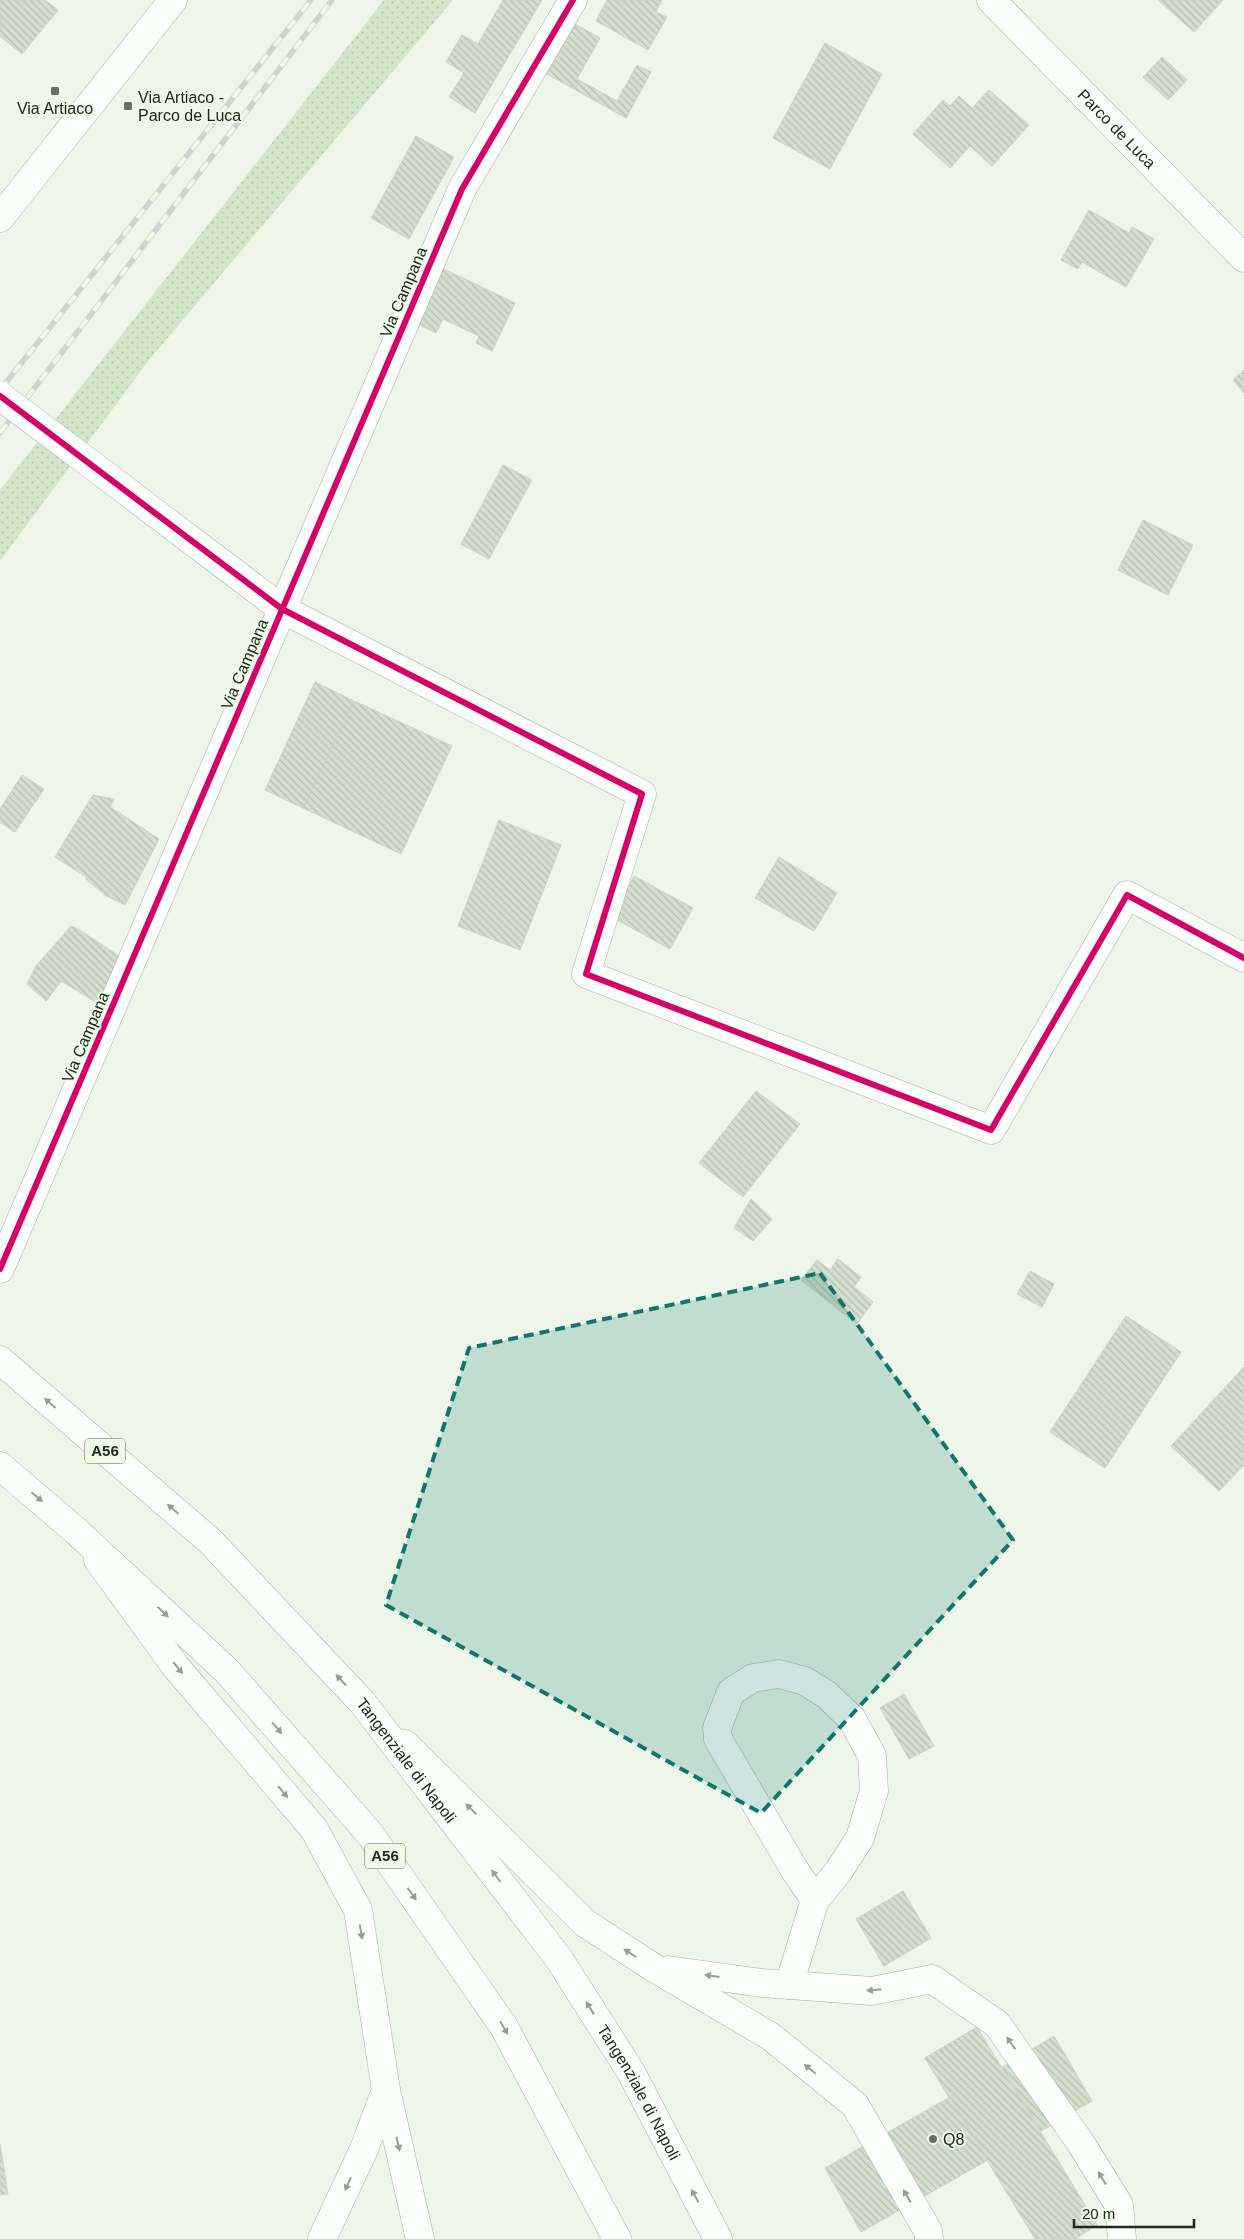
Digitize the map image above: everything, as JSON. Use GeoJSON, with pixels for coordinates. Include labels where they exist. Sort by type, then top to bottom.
{"type":"FeatureCollection","features":[{"type":"Feature","properties":{"kind":"main road"},"geometry":{"type":"LineString","coordinates":[[0,218],[173,0]]}},
{"type":"Feature","properties":{"kind":"main road","name":"Via Campana"},"geometry":{"type":"LineString","coordinates":[[0,1269],[462,189],[573,0]]}},
{"type":"Feature","properties":{"kind":"main road","name":"Parco de Luca"},"geometry":{"type":"LineString","coordinates":[[991,0],[1244,258]]}},
{"type":"Feature","properties":{"kind":"main road"},"geometry":{"type":"LineString","coordinates":[[0,396],[282,609],[642,794],[586,974],[991,1130],[1127,896],[1244,958]]}},
{"type":"Feature","properties":{"kind":"main road","name":"Tangenziale di Napoli"},"geometry":{"type":"LineString","coordinates":[[0,1360],[210,1541],[362,1702],[559,1959],[631,2072],[718,2239]]}},
{"type":"Feature","properties":{"kind":"main road","name":"A56"},"geometry":{"type":"LineString","coordinates":[[0,1466],[76,1531],[227,1671],[370,1834],[504,2027],[617,2239]]}},
{"type":"Feature","properties":{"kind":"main road"},"geometry":{"type":"LineString","coordinates":[[76,1531],[176,1667],[314,1829],[358,1910],[386,2090],[420,2239]]}},
{"type":"Feature","properties":{"kind":"main road"},"geometry":{"type":"LineString","coordinates":[[789,1985],[815,1900],[838,1872],[860,1838],[874,1791],[872,1756],[852,1719],[828,1696],[813,1686],[805,1681],[779,1674],[753,1678],[731,1692],[717,1728],[718,1738],[794,1869],[815,1900]]}},
{"type":"Feature","properties":{"kind":"main road"},"geometry":{"type":"LineString","coordinates":[[362,1702],[585,1923],[654,1968],[770,2036],[855,2105],[928,2231],[930,2239]]}},
{"type":"Feature","properties":{"kind":"main road"},"geometry":{"type":"LineString","coordinates":[[654,1968],[789,1985],[872,1991],[932,1978],[997,2024],[1080,2142],[1119,2205],[1122,2239]]}},
{"type":"Feature","properties":{"kind":"main road"},"geometry":{"type":"LineString","coordinates":[[322,2239],[364,2149],[386,2090]]}},
{"type":"Feature","properties":{"kind":"highlighted area"},"geometry":{"type":"Polygon","coordinates":[[[820,1273],[1013,1540],[761,1813],[386,1605],[469,1348],[820,1273]]]}},
{"type":"Feature","properties":{"kind":"green space"},"geometry":{"type":"Polygon","coordinates":[[[384,0],[453,0],[149,360],[0,561],[0,490],[384,0]]]}},
{"type":"Feature","properties":{"kind":"building"},"geometry":{"type":"Polygon","coordinates":[[[0,0],[45,0],[58,10],[22,54],[0,36],[0,0]]]}},
{"type":"Feature","properties":{"kind":"building"},"geometry":{"type":"Polygon","coordinates":[[[503,0],[542,0],[475,113],[449,97],[464,73],[446,62],[462,35],[478,44],[503,0]]]}},
{"type":"Feature","properties":{"kind":"building"},"geometry":{"type":"Polygon","coordinates":[[[607,0],[662,0],[656,12],[667,17],[648,50],[596,21],[607,0]]]}},
{"type":"Feature","properties":{"kind":"building"},"geometry":{"type":"Polygon","coordinates":[[[1158,0],[1223,0],[1194,32],[1158,0]]]}},
{"type":"Feature","properties":{"kind":"building"},"geometry":{"type":"Polygon","coordinates":[[[575,24],[600,38],[577,79],[617,101],[637,65],[651,72],[626,118],[547,74],[575,24]]]}},
{"type":"Feature","properties":{"kind":"building"},"geometry":{"type":"Polygon","coordinates":[[[825,43],[882,74],[830,169],[773,138],[825,43]]]}},
{"type":"Feature","properties":{"kind":"building"},"geometry":{"type":"Polygon","coordinates":[[[1162,57],[1187,80],[1168,100],[1143,77],[1162,57]]]}},
{"type":"Feature","properties":{"kind":"building"},"geometry":{"type":"Polygon","coordinates":[[[989,90],[1029,125],[992,166],[970,146],[950,168],[913,134],[943,100],[950,106],[959,96],[972,108],[989,90]]]}},
{"type":"Feature","properties":{"kind":"building"},"geometry":{"type":"Polygon","coordinates":[[[416,136],[454,157],[409,239],[371,218],[416,136]]]}},
{"type":"Feature","properties":{"kind":"building"},"geometry":{"type":"Polygon","coordinates":[[[1089,210],[1129,233],[1132,227],[1154,239],[1126,287],[1082,262],[1078,269],[1061,260],[1089,210]]]}},
{"type":"Feature","properties":{"kind":"building"},"geometry":{"type":"Polygon","coordinates":[[[440,267],[515,303],[492,351],[476,343],[479,336],[443,319],[436,333],[414,322],[440,267]]]}},
{"type":"Feature","properties":{"kind":"building"},"geometry":{"type":"Polygon","coordinates":[[[1244,370],[1244,393],[1233,380],[1244,370]]]}},
{"type":"Feature","properties":{"kind":"building"},"geometry":{"type":"Polygon","coordinates":[[[503,465],[532,480],[489,559],[461,544],[503,465]]]}},
{"type":"Feature","properties":{"kind":"building"},"geometry":{"type":"Polygon","coordinates":[[[1143,520],[1193,545],[1168,595],[1118,570],[1143,520]]]}},
{"type":"Feature","properties":{"kind":"building"},"geometry":{"type":"Polygon","coordinates":[[[315,682],[354,701],[303,808],[265,790],[315,682]]]}},
{"type":"Feature","properties":{"kind":"building"},"geometry":{"type":"Polygon","coordinates":[[[354,701],[452,746],[401,854],[303,808],[354,701]]]}},
{"type":"Feature","properties":{"kind":"building"},"geometry":{"type":"Polygon","coordinates":[[[22,775],[44,789],[15,832],[0,822],[0,809],[22,775]]]}},
{"type":"Feature","properties":{"kind":"building"},"geometry":{"type":"Polygon","coordinates":[[[93,795],[114,799],[110,807],[159,839],[125,905],[105,895],[86,877],[55,857],[93,795]]]}},
{"type":"Feature","properties":{"kind":"building"},"geometry":{"type":"Polygon","coordinates":[[[499,820],[561,845],[520,950],[458,926],[499,820]]]}},
{"type":"Feature","properties":{"kind":"building"},"geometry":{"type":"Polygon","coordinates":[[[779,857],[837,893],[814,931],[755,898],[779,857]]]}},
{"type":"Feature","properties":{"kind":"building"},"geometry":{"type":"Polygon","coordinates":[[[634,876],[693,908],[670,949],[612,917],[634,876]]]}},
{"type":"Feature","properties":{"kind":"building"},"geometry":{"type":"Polygon","coordinates":[[[71,926],[119,956],[99,1004],[61,981],[46,1001],[27,984],[36,966],[71,926]]]}},
{"type":"Feature","properties":{"kind":"building"},"geometry":{"type":"Polygon","coordinates":[[[756,1091],[800,1124],[743,1197],[699,1163],[756,1091]]]}},
{"type":"Feature","properties":{"kind":"building"},"geometry":{"type":"Polygon","coordinates":[[[751,1199],[772,1219],[753,1241],[734,1228],[751,1199]]]}},
{"type":"Feature","properties":{"kind":"building"},"geometry":{"type":"Polygon","coordinates":[[[838,1259],[861,1277],[854,1287],[873,1302],[857,1324],[801,1280],[817,1260],[830,1270],[838,1259]]]}},
{"type":"Feature","properties":{"kind":"building"},"geometry":{"type":"Polygon","coordinates":[[[1030,1271],[1054,1284],[1042,1307],[1017,1294],[1030,1271]]]}},
{"type":"Feature","properties":{"kind":"building"},"geometry":{"type":"Polygon","coordinates":[[[1126,1316],[1181,1352],[1105,1468],[1050,1432],[1126,1316]]]}},
{"type":"Feature","properties":{"kind":"building"},"geometry":{"type":"Polygon","coordinates":[[[1244,1367],[1244,1465],[1219,1491],[1171,1446],[1244,1367]]]}},
{"type":"Feature","properties":{"kind":"building"},"geometry":{"type":"Polygon","coordinates":[[[904,1694],[934,1746],[909,1759],[880,1708],[904,1694]]]}},
{"type":"Feature","properties":{"kind":"building"},"geometry":{"type":"Polygon","coordinates":[[[903,1891],[931,1938],[884,1966],[856,1919],[903,1891]]]}},
{"type":"Feature","properties":{"kind":"building"},"geometry":{"type":"Polygon","coordinates":[[[977,2027],[1097,2225],[1075,2239],[1035,2239],[925,2058],[977,2027]]]}},
{"type":"Feature","properties":{"kind":"building"},"geometry":{"type":"Polygon","coordinates":[[[1054,2036],[1092,2101],[1041,2131],[1002,2067],[1054,2036]]]}},
{"type":"Feature","properties":{"kind":"building"},"geometry":{"type":"Polygon","coordinates":[[[950,2097],[988,2160],[861,2232],[825,2168],[950,2097]]]}},
{"type":"Feature","properties":{"kind":"building"},"geometry":{"type":"Polygon","coordinates":[[[0,2144],[8,2194],[0,2195],[0,2144]]]}},
{"type":"Feature","properties":{"kind":"railway"},"geometry":{"type":"LineString","coordinates":[[0,390],[311,0]]}},
{"type":"Feature","properties":{"kind":"railway"},"geometry":{"type":"LineString","coordinates":[[0,433],[332,0]]}},
{"type":"Feature","properties":{"kind":"cycle path"},"geometry":{"type":"LineString","coordinates":[[0,1269],[462,189],[573,0]]}},
{"type":"Feature","properties":{"kind":"cycle path"},"geometry":{"type":"LineString","coordinates":[[0,396],[282,609],[642,794],[586,974],[991,1130],[1127,895],[1244,958]]}},
{"type":"Feature","properties":{"kind":"place","name":"Via Artiaco"},"geometry":{"type":"Point","coordinates":[55,91]}},
{"type":"Feature","properties":{"kind":"place","name":"Via Artiaco - Parco de Luca"},"geometry":{"type":"Point","coordinates":[128,106]}},
{"type":"Feature","properties":{"kind":"place","name":"Q8"},"geometry":{"type":"Point","coordinates":[933,2139]}}]}
